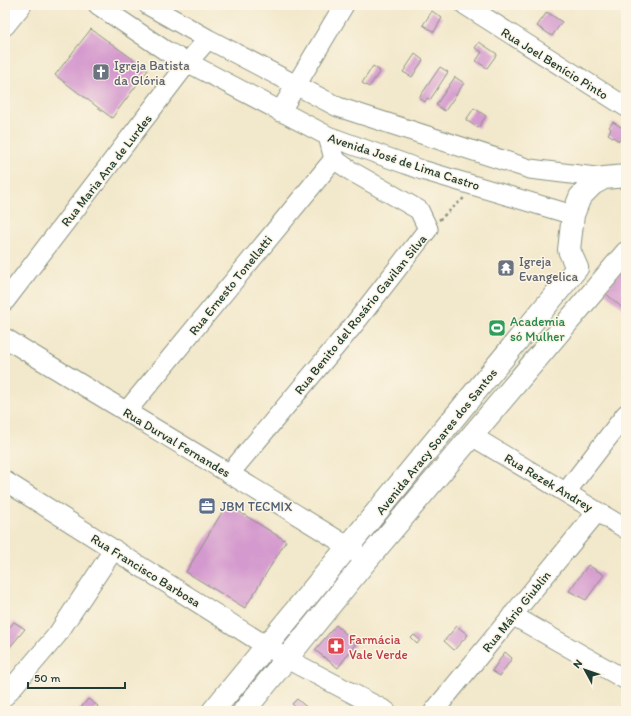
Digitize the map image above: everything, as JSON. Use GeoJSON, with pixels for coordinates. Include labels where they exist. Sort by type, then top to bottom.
{"type":"FeatureCollection","features":[{"type":"Feature","properties":{"kind":"main road"},"geometry":{"type":"LineString","coordinates":[[597,286],[577,268],[570,250],[573,215],[580,197],[593,184],[604,178],[626,176]]}},
{"type":"Feature","properties":{"kind":"main road","name":"Avenida Aracy Soares dos Santos"},"geometry":{"type":"LineString","coordinates":[[244,711],[366,561],[626,253]]}},
{"type":"Feature","properties":{"kind":"main road","name":"Avenida Aracy Soares dos Santos"},"geometry":{"type":"LineString","coordinates":[[213,711],[577,268]]}},
{"type":"Feature","properties":{"kind":"street"},"geometry":{"type":"LineString","coordinates":[[5,26],[22,5]]}},
{"type":"Feature","properties":{"kind":"street"},"geometry":{"type":"LineString","coordinates":[[83,5],[123,30],[166,51]]}},
{"type":"Feature","properties":{"kind":"street","name":"Avenida José de Lima Castro"},"geometry":{"type":"LineString","coordinates":[[98,5],[166,51],[328,136],[422,170],[573,215]]}},
{"type":"Feature","properties":{"kind":"street"},"geometry":{"type":"LineString","coordinates":[[148,5],[208,39],[338,107],[530,169],[604,178]]}},
{"type":"Feature","properties":{"kind":"street"},"geometry":{"type":"LineString","coordinates":[[157,5],[172,18]]}},
{"type":"Feature","properties":{"kind":"street"},"geometry":{"type":"LineString","coordinates":[[280,112],[344,5]]}},
{"type":"Feature","properties":{"kind":"street","name":"Rua Joel Benício Pinto"},"geometry":{"type":"LineString","coordinates":[[465,5],[626,107]]}},
{"type":"Feature","properties":{"kind":"street","name":"Rua Maria Ana de Lurdes"},"geometry":{"type":"LineString","coordinates":[[5,301],[188,62],[208,39]]}},
{"type":"Feature","properties":{"kind":"street"},"geometry":{"type":"LineString","coordinates":[[328,136],[334,159]]}},
{"type":"Feature","properties":{"kind":"street","name":"Rua Benito del Rosário Gavilan Silva"},"geometry":{"type":"LineString","coordinates":[[230,473],[352,327],[428,229],[419,210],[351,171],[334,159]]}},
{"type":"Feature","properties":{"kind":"street","name":"Rua Ernesto Tonellatti"},"geometry":{"type":"LineString","coordinates":[[126,412],[334,159]]}},
{"type":"Feature","properties":{"kind":"street","name":"Rua Durval Fernandes"},"geometry":{"type":"LineString","coordinates":[[5,338],[126,412],[230,473],[349,547],[366,561]]}},
{"type":"Feature","properties":{"kind":"street"},"geometry":{"type":"LineString","coordinates":[[566,492],[626,414]]}},
{"type":"Feature","properties":{"kind":"street","name":"Rua Rezek Andrey"},"geometry":{"type":"LineString","coordinates":[[472,436],[626,529]]}},
{"type":"Feature","properties":{"kind":"street","name":"Rua Francisco Barbosa"},"geometry":{"type":"LineString","coordinates":[[5,480],[287,659],[386,711]]}},
{"type":"Feature","properties":{"kind":"street","name":"Rua Mário Giublin"},"geometry":{"type":"LineString","coordinates":[[434,711],[597,512]]}},
{"type":"Feature","properties":{"kind":"street"},"geometry":{"type":"LineString","coordinates":[[5,696],[57,635],[114,549]]}},
{"type":"Feature","properties":{"kind":"street"},"geometry":{"type":"LineString","coordinates":[[512,615],[626,680]]}},
{"type":"Feature","properties":{"kind":"path"},"geometry":{"type":"LineString","coordinates":[[428,229],[478,186]]}},
{"type":"Feature","properties":{"kind":"building"},"geometry":{"type":"Polygon","coordinates":[[[432,11],[442,18],[434,32],[423,25],[432,11]]]}},
{"type":"Feature","properties":{"kind":"building"},"geometry":{"type":"Polygon","coordinates":[[[547,12],[562,22],[552,36],[537,26],[547,12]]]}},
{"type":"Feature","properties":{"kind":"building","name":"Igreja Batista da Glória"},"geometry":{"type":"Polygon","coordinates":[[[91,29],[148,70],[112,118],[55,75],[91,29]]]}},
{"type":"Feature","properties":{"kind":"building"},"geometry":{"type":"Polygon","coordinates":[[[479,42],[497,54],[487,68],[476,61],[482,52],[475,48],[479,42]]]}},
{"type":"Feature","properties":{"kind":"building"},"geometry":{"type":"Polygon","coordinates":[[[415,54],[423,60],[412,77],[403,72],[415,54]]]}},
{"type":"Feature","properties":{"kind":"building"},"geometry":{"type":"Polygon","coordinates":[[[373,66],[380,71],[369,87],[362,83],[373,66]]]}},
{"type":"Feature","properties":{"kind":"building"},"geometry":{"type":"Polygon","coordinates":[[[440,67],[448,72],[430,100],[427,98],[425,102],[419,98],[440,67]]]}},
{"type":"Feature","properties":{"kind":"building"},"geometry":{"type":"Polygon","coordinates":[[[455,77],[464,83],[445,111],[436,105],[455,77]]]}},
{"type":"Feature","properties":{"kind":"building"},"geometry":{"type":"Polygon","coordinates":[[[474,108],[486,116],[478,128],[466,120],[474,108]]]}},
{"type":"Feature","properties":{"kind":"building"},"geometry":{"type":"Polygon","coordinates":[[[613,122],[626,130],[619,141],[608,134],[611,129],[609,127],[613,122]]]}},
{"type":"Feature","properties":{"kind":"building"},"geometry":{"type":"Polygon","coordinates":[[[623,269],[626,271],[626,311],[604,292],[623,269]]]}},
{"type":"Feature","properties":{"kind":"building"},"geometry":{"type":"Polygon","coordinates":[[[227,504],[286,541],[245,608],[186,572],[227,504]]]}},
{"type":"Feature","properties":{"kind":"building"},"geometry":{"type":"Polygon","coordinates":[[[588,565],[604,575],[586,600],[569,591],[588,565]]]}},
{"type":"Feature","properties":{"kind":"building"},"geometry":{"type":"Polygon","coordinates":[[[14,622],[25,629],[10,647],[5,644],[5,626],[9,628],[14,622]]]}},
{"type":"Feature","properties":{"kind":"building","name":"Farmácia Vale Verde"},"geometry":{"type":"Polygon","coordinates":[[[336,625],[356,643],[338,668],[315,650],[336,625]]]}},
{"type":"Feature","properties":{"kind":"building"},"geometry":{"type":"Polygon","coordinates":[[[457,626],[468,635],[454,650],[444,641],[457,626]]]}},
{"type":"Feature","properties":{"kind":"building"},"geometry":{"type":"Polygon","coordinates":[[[414,635],[420,640],[417,644],[411,638],[414,635]]]}},
{"type":"Feature","properties":{"kind":"building"},"geometry":{"type":"Polygon","coordinates":[[[505,652],[512,658],[500,676],[492,671],[505,652]]]}},
{"type":"Feature","properties":{"kind":"building"},"geometry":{"type":"Polygon","coordinates":[[[88,699],[98,706],[95,711],[78,711],[88,699]]]}},
{"type":"Feature","properties":{"kind":"building"},"geometry":{"type":"Polygon","coordinates":[[[297,699],[311,711],[300,711],[292,704],[297,699]]]}},
{"type":"Feature","properties":{"kind":"place","name":"Igreja Batista da Glória"},"geometry":{"type":"Point","coordinates":[101,72]}},
{"type":"Feature","properties":{"kind":"place","name":"Igreja Evangelica"},"geometry":{"type":"Point","coordinates":[506,268]}},
{"type":"Feature","properties":{"kind":"place","name":"Academia só Mulher"},"geometry":{"type":"Point","coordinates":[497,328]}},
{"type":"Feature","properties":{"kind":"place","name":"JBM TECMIX"},"geometry":{"type":"Point","coordinates":[207,506]}},
{"type":"Feature","properties":{"kind":"place","name":"Farmácia Vale Verde"},"geometry":{"type":"Point","coordinates":[336,646]}}]}
